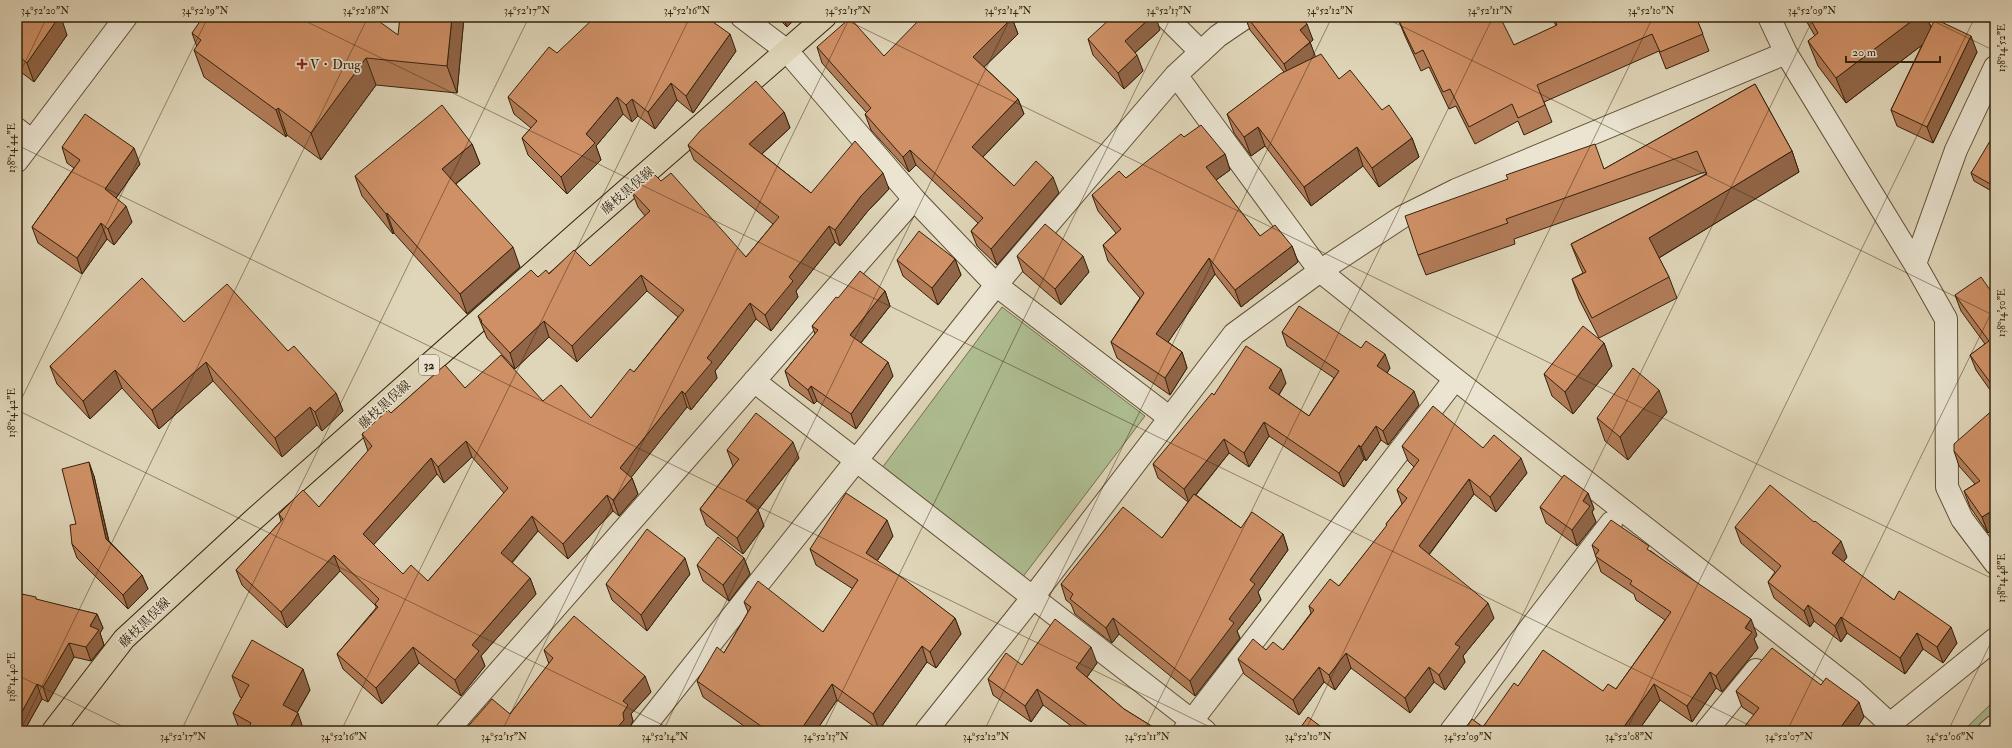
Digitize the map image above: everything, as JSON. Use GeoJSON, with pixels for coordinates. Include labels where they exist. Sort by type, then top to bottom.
{"type":"FeatureCollection","features":[{"type":"Feature","properties":{"kind":"main road","name":"藤枝黒俣線"},"geometry":{"type":"LineString","coordinates":[[53,731],[124,639],[252,521],[824,17]]}},
{"type":"Feature","properties":{"kind":"street"},"geometry":{"type":"LineString","coordinates":[[17,161],[25,135],[126,17]]}},
{"type":"Feature","properties":{"kind":"street"},"geometry":{"type":"LineString","coordinates":[[742,17],[787,50],[914,199],[996,285],[1170,418]]}},
{"type":"Feature","properties":{"kind":"street"},"geometry":{"type":"LineString","coordinates":[[1166,17],[1201,52]]}},
{"type":"Feature","properties":{"kind":"street"},"geometry":{"type":"LineString","coordinates":[[641,731],[996,285],[1176,75],[1218,36],[1246,17]]}},
{"type":"Feature","properties":{"kind":"street"},"geometry":{"type":"LineString","coordinates":[[1769,17],[1786,53],[1915,264],[1946,319],[1947,486],[1962,519],[1995,563]]}},
{"type":"Feature","properties":{"kind":"street"},"geometry":{"type":"LineString","coordinates":[[926,731],[1033,597],[1234,334],[1320,271],[1402,217],[1456,190],[1786,53]]}},
{"type":"Feature","properties":{"kind":"street"},"geometry":{"type":"LineString","coordinates":[[1915,264],[1956,150],[1995,66]]}},
{"type":"Feature","properties":{"kind":"street"},"geometry":{"type":"LineString","coordinates":[[1176,75],[1320,271],[1783,637],[1854,691],[1888,728],[1995,639]]}},
{"type":"Feature","properties":{"kind":"street"},"geometry":{"type":"LineString","coordinates":[[447,731],[914,199]]}},
{"type":"Feature","properties":{"kind":"street"},"geometry":{"type":"LineString","coordinates":[[754,381],[1033,597],[1193,728],[1455,379]]}},
{"type":"Feature","properties":{"kind":"street"},"geometry":{"type":"LineString","coordinates":[[1451,731],[1622,510]]}},
{"type":"Feature","properties":{"kind":"street"},"geometry":{"type":"LineString","coordinates":[[1706,731],[1783,637]]}},
{"type":"Feature","properties":{"kind":"street"},"geometry":{"type":"LineString","coordinates":[[1989,731],[1995,726]]}},
{"type":"Feature","properties":{"kind":"green space"},"geometry":{"type":"Polygon","coordinates":[[[1002,307],[1145,416],[1022,578],[882,468],[1002,307]]]}},
{"type":"Feature","properties":{"kind":"green space"},"geometry":{"type":"Polygon","coordinates":[[[1995,700],[1995,731],[1963,731],[1995,700]]]}},
{"type":"Feature","properties":{"kind":"building"},"geometry":{"type":"Polygon","coordinates":[[[17,17],[59,17],[27,63],[17,55],[17,17]]]}},
{"type":"Feature","properties":{"kind":"building"},"geometry":{"type":"Polygon","coordinates":[[[203,17],[373,17],[398,35],[400,17],[452,17],[447,66],[366,58],[311,133],[278,108],[276,110],[194,50],[201,40],[192,33],[203,17]]]}},
{"type":"Feature","properties":{"kind":"building"},"geometry":{"type":"Polygon","coordinates":[[[595,17],[706,17],[730,34],[686,96],[671,83],[648,112],[632,99],[626,105],[617,97],[586,134],[595,143],[561,177],[522,138],[537,121],[508,97],[549,47],[557,53],[595,17]]]}},
{"type":"Feature","properties":{"kind":"building"},"geometry":{"type":"Polygon","coordinates":[[[922,17],[1012,18],[973,57],[1018,99],[972,147],[1014,186],[1036,161],[1053,177],[991,249],[971,231],[983,218],[910,150],[903,157],[865,114],[871,108],[817,47],[850,18],[884,56],[922,17]]]}},
{"type":"Feature","properties":{"kind":"building"},"geometry":{"type":"Polygon","coordinates":[[[1112,17],[1151,17],[1125,41],[1137,55],[1118,73],[1088,39],[1112,17]]]}},
{"type":"Feature","properties":{"kind":"building"},"geometry":{"type":"Polygon","coordinates":[[[1247,17],[1301,17],[1307,24],[1300,30],[1310,42],[1284,64],[1247,17]]]}},
{"type":"Feature","properties":{"kind":"building"},"geometry":{"type":"Polygon","coordinates":[[[1403,17],[1500,17],[1514,45],[1557,25],[1553,17],[1696,17],[1703,34],[1660,52],[1652,34],[1537,85],[1545,105],[1518,118],[1512,104],[1469,127],[1450,89],[1443,92],[1423,50],[1415,54],[1398,19],[1403,17]]]}},
{"type":"Feature","properties":{"kind":"building"},"geometry":{"type":"Polygon","coordinates":[[[1809,17],[1917,17],[1836,78],[1808,41],[1818,33],[1809,17]]]}},
{"type":"Feature","properties":{"kind":"building"},"geometry":{"type":"Polygon","coordinates":[[[1935,19],[1971,36],[1927,127],[1891,110],[1935,19]]]}},
{"type":"Feature","properties":{"kind":"building"},"geometry":{"type":"Polygon","coordinates":[[[1321,54],[1339,79],[1350,70],[1382,110],[1389,105],[1412,138],[1372,168],[1357,147],[1304,187],[1258,127],[1244,137],[1227,114],[1280,74],[1321,54]]]}},
{"type":"Feature","properties":{"kind":"building"},"geometry":{"type":"Polygon","coordinates":[[[756,81],[784,112],[749,144],[811,193],[855,141],[883,173],[861,196],[835,230],[829,226],[789,277],[793,281],[765,315],[750,303],[707,358],[712,362],[685,394],[682,391],[620,468],[632,478],[613,500],[607,495],[563,544],[532,516],[501,553],[530,578],[472,645],[479,651],[455,680],[413,647],[376,688],[337,654],[378,607],[375,604],[379,599],[334,555],[281,612],[236,570],[283,519],[279,514],[303,490],[319,507],[372,446],[362,434],[388,410],[391,413],[445,365],[465,388],[501,355],[543,401],[561,385],[591,418],[630,369],[634,372],[684,310],[641,275],[572,346],[544,321],[510,353],[481,322],[482,321],[478,316],[531,270],[538,277],[546,270],[549,274],[574,250],[590,266],[650,211],[632,192],[653,173],[661,181],[671,173],[746,257],[779,217],[688,145],[700,131],[756,81]],[[466,441],[438,467],[431,458],[363,534],[403,574],[411,565],[428,581],[508,488],[466,441]]]}},
{"type":"Feature","properties":{"kind":"building"},"geometry":{"type":"Polygon","coordinates":[[[1755,84],[1792,151],[1649,238],[1669,277],[1592,318],[1572,279],[1586,272],[1571,244],[1707,174],[1697,151],[1506,219],[1508,223],[1418,255],[1405,216],[1508,179],[1506,175],[1595,144],[1604,169],[1755,84]]]}},
{"type":"Feature","properties":{"kind":"building"},"geometry":{"type":"Polygon","coordinates":[[[442,105],[472,144],[442,169],[513,247],[460,294],[387,213],[386,214],[355,176],[442,105]]]}},
{"type":"Feature","properties":{"kind":"building"},"geometry":{"type":"Polygon","coordinates":[[[85,114],[134,148],[105,189],[126,206],[108,229],[101,223],[77,258],[32,227],[80,160],[62,147],[85,114]]]}},
{"type":"Feature","properties":{"kind":"building"},"geometry":{"type":"Polygon","coordinates":[[[1201,125],[1225,154],[1206,167],[1260,236],[1275,225],[1292,246],[1235,290],[1209,258],[1156,334],[1182,352],[1165,378],[1111,342],[1144,293],[1103,245],[1121,229],[1092,195],[1119,171],[1126,178],[1181,134],[1184,137],[1201,125]]]}},
{"type":"Feature","properties":{"kind":"building"},"geometry":{"type":"Polygon","coordinates":[[[1993,136],[1995,138],[1995,181],[1992,185],[1971,173],[1993,136]]]}},
{"type":"Feature","properties":{"kind":"building"},"geometry":{"type":"Polygon","coordinates":[[[1045,224],[1083,256],[1055,289],[1017,256],[1045,224]]]}},
{"type":"Feature","properties":{"kind":"building"},"geometry":{"type":"Polygon","coordinates":[[[919,231],[955,259],[932,288],[897,260],[919,231]]]}},
{"type":"Feature","properties":{"kind":"building"},"geometry":{"type":"Polygon","coordinates":[[[860,271],[885,291],[850,335],[888,362],[851,414],[811,386],[808,390],[785,371],[818,330],[812,326],[860,271]]]}},
{"type":"Feature","properties":{"kind":"building"},"geometry":{"type":"Polygon","coordinates":[[[1981,277],[1995,297],[1995,389],[1970,355],[1989,341],[1955,295],[1981,277]]]}},
{"type":"Feature","properties":{"kind":"building"},"geometry":{"type":"Polygon","coordinates":[[[142,278],[184,322],[227,284],[288,351],[294,346],[336,393],[315,412],[310,407],[275,438],[206,362],[152,410],[115,370],[83,401],[50,366],[142,278]]]}},
{"type":"Feature","properties":{"kind":"building"},"geometry":{"type":"Polygon","coordinates":[[[1299,306],[1361,348],[1366,341],[1385,354],[1377,366],[1414,391],[1383,431],[1376,426],[1361,447],[1359,445],[1339,473],[1264,422],[1244,453],[1224,439],[1184,489],[1153,464],[1212,393],[1214,395],[1246,346],[1281,369],[1269,388],[1309,416],[1339,371],[1282,332],[1299,306]]]}},
{"type":"Feature","properties":{"kind":"building"},"geometry":{"type":"Polygon","coordinates":[[[1583,326],[1604,343],[1565,392],[1544,374],[1583,326]]]}},
{"type":"Feature","properties":{"kind":"building"},"geometry":{"type":"Polygon","coordinates":[[[1633,368],[1659,390],[1620,437],[1597,418],[1633,368]]]}},
{"type":"Feature","properties":{"kind":"building"},"geometry":{"type":"Polygon","coordinates":[[[1433,406],[1483,448],[1494,435],[1521,458],[1490,497],[1469,479],[1419,546],[1488,603],[1455,644],[1460,647],[1439,675],[1429,667],[1405,698],[1346,653],[1329,675],[1319,667],[1293,700],[1238,659],[1253,639],[1266,650],[1273,642],[1283,650],[1314,610],[1309,606],[1330,579],[1339,586],[1387,525],[1386,524],[1407,498],[1397,490],[1419,460],[1402,446],[1433,406]]]}},
{"type":"Feature","properties":{"kind":"building"},"geometry":{"type":"Polygon","coordinates":[[[1995,408],[1995,509],[1982,517],[1964,491],[1980,481],[1954,451],[1954,444],[1995,408]]]}},
{"type":"Feature","properties":{"kind":"building"},"geometry":{"type":"Polygon","coordinates":[[[756,413],[793,442],[746,501],[758,510],[737,538],[700,509],[739,459],[727,450],[756,413]]]}},
{"type":"Feature","properties":{"kind":"building"},"geometry":{"type":"Polygon","coordinates":[[[89,462],[106,539],[142,575],[123,595],[72,544],[70,525],[76,524],[62,469],[89,462]]]}},
{"type":"Feature","properties":{"kind":"building"},"geometry":{"type":"Polygon","coordinates":[[[1564,475],[1588,493],[1583,501],[1590,506],[1572,530],[1540,507],[1564,475]]]}},
{"type":"Feature","properties":{"kind":"building"},"geometry":{"type":"Polygon","coordinates":[[[1770,485],[1814,522],[1815,521],[1841,541],[1832,553],[1894,600],[1899,591],[1951,627],[1937,647],[1917,633],[1900,658],[1841,617],[1835,626],[1808,605],[1804,611],[1768,582],[1781,566],[1735,527],[1770,485]]]}},
{"type":"Feature","properties":{"kind":"building"},"geometry":{"type":"Polygon","coordinates":[[[846,493],[887,520],[866,553],[904,579],[955,618],[930,652],[922,646],[873,714],[832,684],[800,731],[768,731],[697,681],[717,647],[724,653],[751,607],[744,602],[758,581],[823,632],[858,580],[810,549],[846,493]]]}},
{"type":"Feature","properties":{"kind":"building"},"geometry":{"type":"Polygon","coordinates":[[[1194,494],[1241,528],[1252,512],[1283,534],[1250,580],[1255,584],[1229,619],[1234,623],[1190,681],[1113,618],[1106,628],[1070,599],[1073,594],[1061,584],[1123,507],[1162,538],[1194,494]]]}},
{"type":"Feature","properties":{"kind":"building"},"geometry":{"type":"Polygon","coordinates":[[[1611,520],[1649,546],[1647,549],[1751,619],[1745,628],[1752,632],[1716,676],[1710,672],[1687,706],[1654,684],[1621,731],[1463,731],[1472,719],[1483,727],[1514,683],[1518,686],[1543,650],[1603,691],[1608,684],[1616,689],[1671,612],[1630,584],[1632,581],[1595,556],[1599,550],[1592,545],[1611,520]]]}},
{"type":"Feature","properties":{"kind":"building"},"geometry":{"type":"Polygon","coordinates":[[[647,529],[685,558],[641,615],[606,584],[647,529]]]}},
{"type":"Feature","properties":{"kind":"building"},"geometry":{"type":"Polygon","coordinates":[[[718,537],[744,558],[723,585],[697,565],[718,537]]]}},
{"type":"Feature","properties":{"kind":"building"},"geometry":{"type":"Polygon","coordinates":[[[17,593],[97,614],[90,626],[99,630],[86,647],[69,643],[43,687],[37,684],[17,721],[17,593]]]}},
{"type":"Feature","properties":{"kind":"building"},"geometry":{"type":"Polygon","coordinates":[[[574,616],[645,676],[623,701],[628,705],[623,713],[624,720],[614,731],[464,731],[492,699],[510,714],[553,658],[544,650],[574,616]]]}},
{"type":"Feature","properties":{"kind":"building"},"geometry":{"type":"Polygon","coordinates":[[[1055,619],[1091,647],[1076,668],[1124,709],[1153,727],[1150,731],[1094,731],[1037,689],[1025,706],[988,679],[1006,653],[1022,665],[1055,619]]]}},
{"type":"Feature","properties":{"kind":"building"},"geometry":{"type":"Polygon","coordinates":[[[252,640],[303,669],[283,705],[298,713],[288,731],[247,731],[251,723],[233,713],[249,685],[232,676],[252,640]]]}},
{"type":"Feature","properties":{"kind":"building"},"geometry":{"type":"Polygon","coordinates":[[[1772,648],[1821,685],[1826,678],[1859,702],[1838,731],[1741,731],[1759,708],[1736,691],[1772,648]]]}},
{"type":"Feature","properties":{"kind":"building"},"geometry":{"type":"Polygon","coordinates":[[[1308,717],[1327,731],[1298,731],[1308,717]]]}},
{"type":"Feature","properties":{"kind":"place","name":"V・Drug"},"geometry":{"type":"Point","coordinates":[302,64]}}]}
